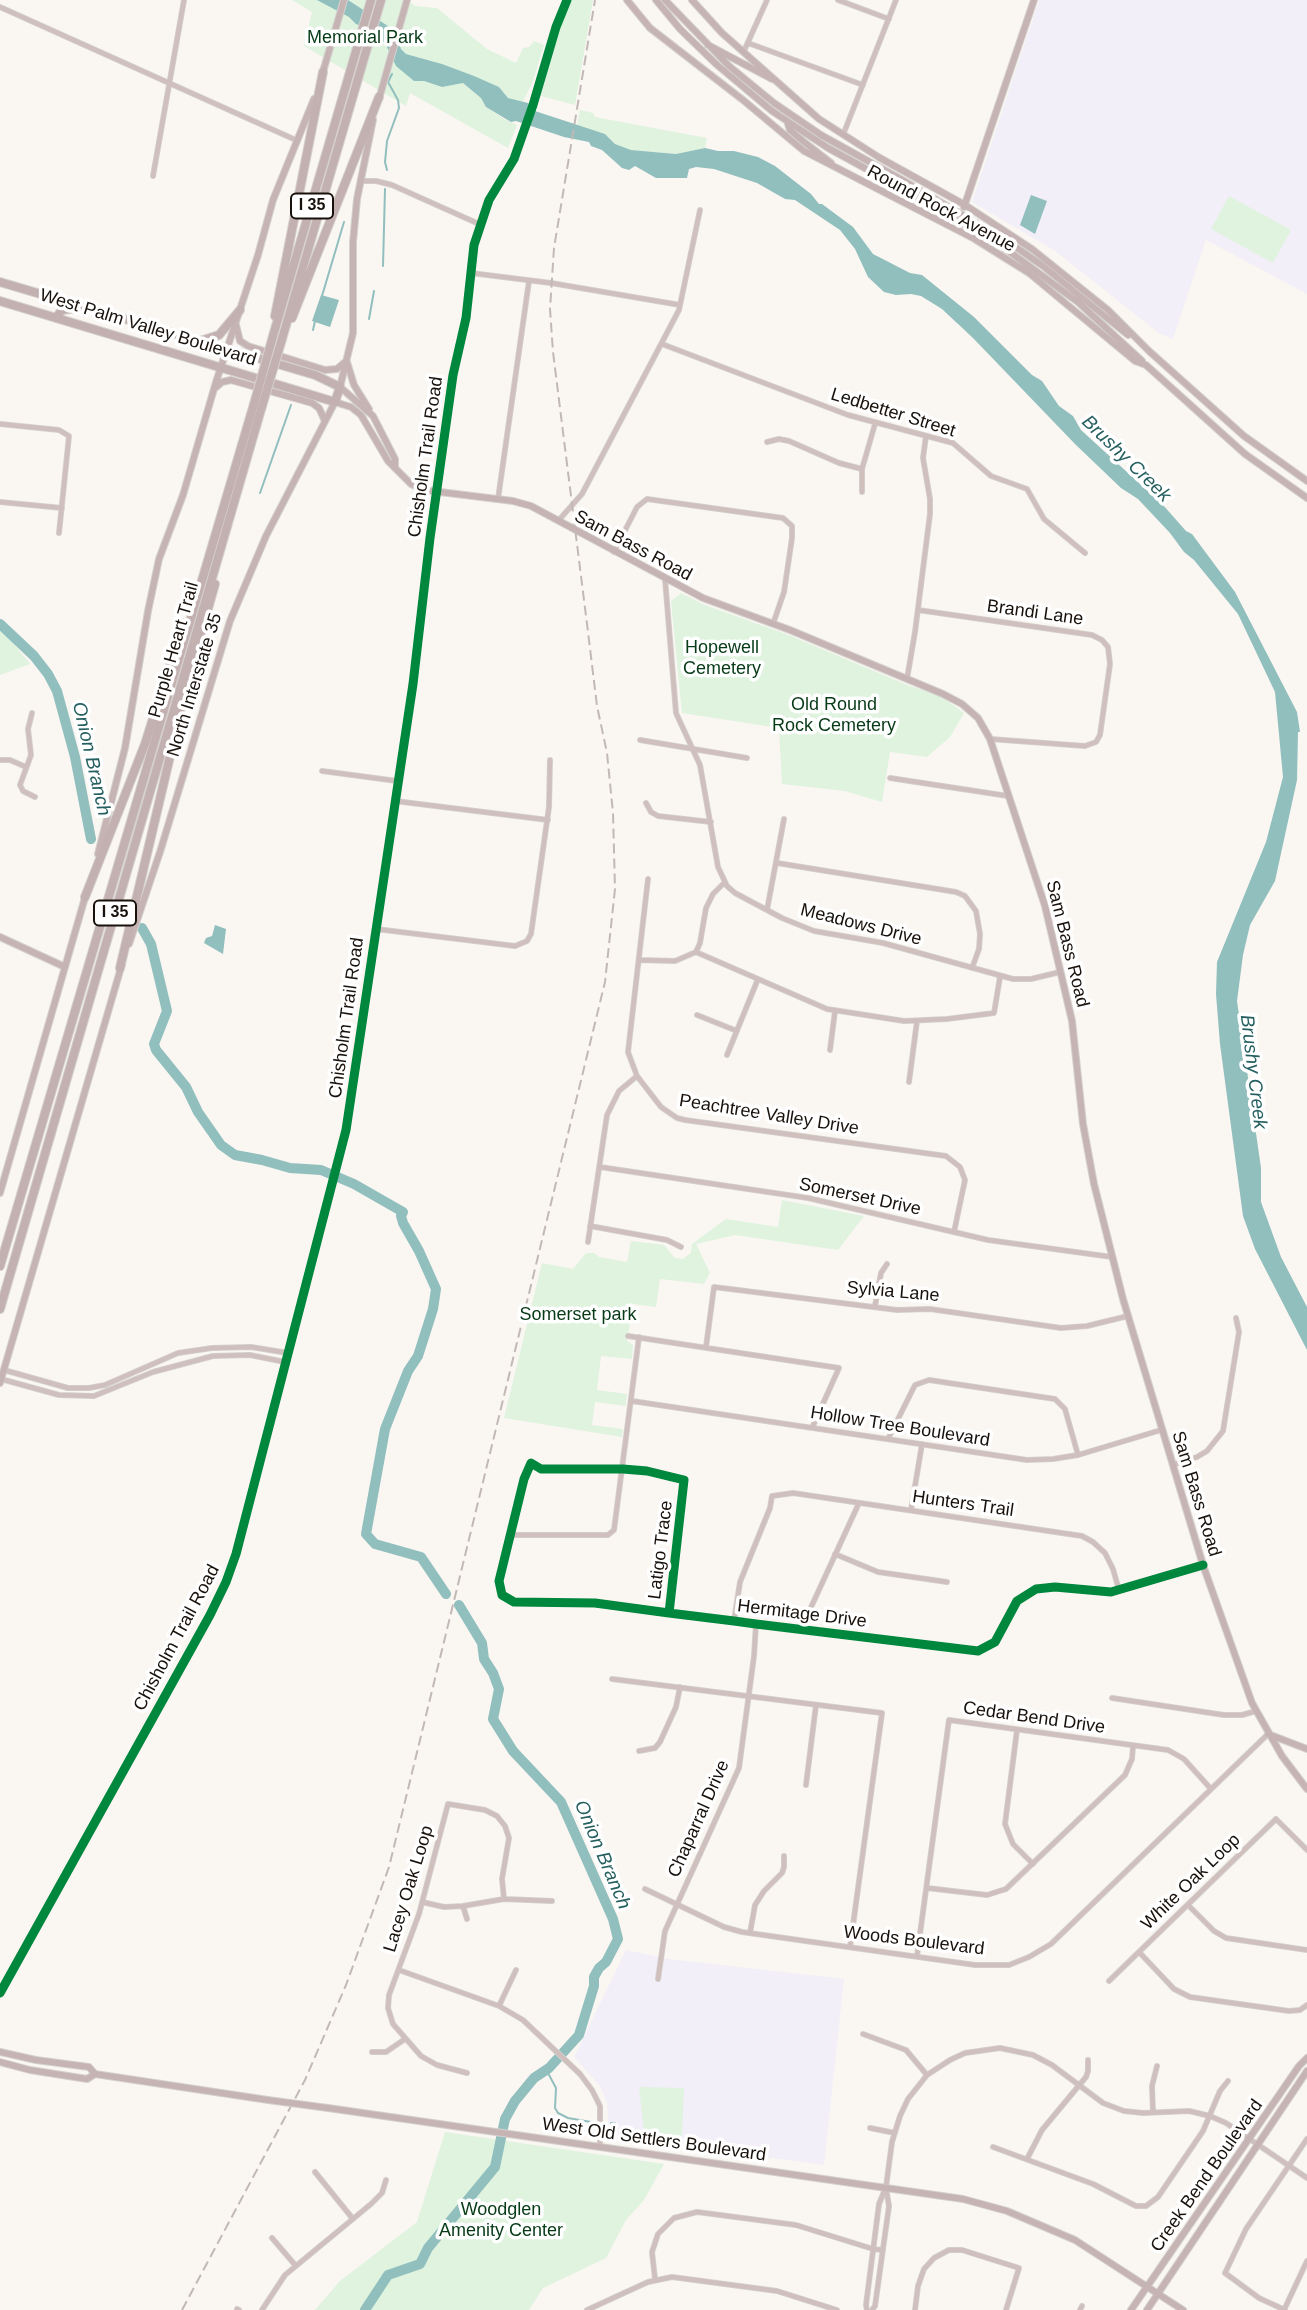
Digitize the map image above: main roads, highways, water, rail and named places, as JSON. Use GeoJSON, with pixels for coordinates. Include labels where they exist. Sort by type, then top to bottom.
{"type":"FeatureCollection","features":[{"type":"Feature","properties":{"kind":"highway","name":"Purple Heart Trail"},"geometry":{"type":"LineString","coordinates":[[0,1266],[207,558],[278,338],[353,78],[371,0]]}},
{"type":"Feature","properties":{"kind":"highway","name":"Purple Heart Trail"},"geometry":{"type":"LineString","coordinates":[[353,78],[381,0]]}},
{"type":"Feature","properties":{"kind":"highway"},"geometry":{"type":"LineString","coordinates":[[278,338],[277,302],[324,69]]}},
{"type":"Feature","properties":{"kind":"highway"},"geometry":{"type":"LineString","coordinates":[[278,338],[296,310],[380,94]]}},
{"type":"Feature","properties":{"kind":"highway","name":"West Palm Valley Boulevard"},"geometry":{"type":"LineString","coordinates":[[0,282],[315,376],[340,387]]}},
{"type":"Feature","properties":{"kind":"highway"},"geometry":{"type":"LineString","coordinates":[[26,308],[52,309],[56,299]]}},
{"type":"Feature","properties":{"kind":"highway","name":"West Palm Valley Boulevard"},"geometry":{"type":"LineString","coordinates":[[0,301],[335,401]]}},
{"type":"Feature","properties":{"kind":"highway"},"geometry":{"type":"LineString","coordinates":[[56,318],[67,308],[87,309]]}},
{"type":"Feature","properties":{"kind":"highway"},"geometry":{"type":"LineString","coordinates":[[194,341],[209,340],[219,335],[240,310]]}},
{"type":"Feature","properties":{"kind":"highway","name":"North Interstate 35"},"geometry":{"type":"LineString","coordinates":[[335,401],[340,387]]}},
{"type":"Feature","properties":{"kind":"highway","name":"Purple Heart Trail"},"geometry":{"type":"LineString","coordinates":[[0,1309],[230,517],[258,405]]}},
{"type":"Feature","properties":{"kind":"highway"},"geometry":{"type":"LineString","coordinates":[[120,968],[189,676],[211,600],[230,517]]}},
{"type":"Feature","properties":{"kind":"highway"},"geometry":{"type":"LineString","coordinates":[[85,897],[149,733],[181,628],[207,558]]}},
{"type":"Feature","properties":{"kind":"main road"},"geometry":{"type":"LineString","coordinates":[[0,1193],[104,832],[125,748],[157,565],[183,495],[273,200],[324,69],[344,0]]}},
{"type":"Feature","properties":{"kind":"main road","name":"North Interstate 35"},"geometry":{"type":"LineString","coordinates":[[340,387],[353,333],[353,242],[360,181],[380,94],[408,0]]}},
{"type":"Feature","properties":{"kind":"main road","name":"Chisholm Trail Road"},"geometry":{"type":"LineString","coordinates":[[0,1993],[226,1582],[236,1554],[346,1130],[414,674],[453,375],[466,318],[480,224],[489,200],[510,169],[533,105],[555,27],[567,0]]}},
{"type":"Feature","properties":{"kind":"main road","name":"Round Rock Avenue"},"geometry":{"type":"LineString","coordinates":[[626,0],[643,23],[804,151],[982,243],[1029,273],[1135,361],[1146,365],[1235,446],[1307,498]]}},
{"type":"Feature","properties":{"kind":"main road"},"geometry":{"type":"LineString","coordinates":[[656,0],[680,29],[716,64],[787,122],[842,156],[905,185]]}},
{"type":"Feature","properties":{"kind":"main road"},"geometry":{"type":"LineString","coordinates":[[665,0],[706,44],[761,94],[806,126],[1005,244],[1073,290],[1149,351]]}},
{"type":"Feature","properties":{"kind":"main road","name":"Round Rock Avenue"},"geometry":{"type":"LineString","coordinates":[[692,0],[819,119],[993,222],[1041,256],[1099,302],[1244,436],[1307,481]]}},
{"type":"Feature","properties":{"kind":"main road"},"geometry":{"type":"LineString","coordinates":[[953,228],[965,205],[1034,0]]}},
{"type":"Feature","properties":{"kind":"main road"},"geometry":{"type":"LineString","coordinates":[[706,44],[777,81]]}},
{"type":"Feature","properties":{"kind":"main road"},"geometry":{"type":"LineString","coordinates":[[787,122],[790,130],[846,175]]}},
{"type":"Feature","properties":{"kind":"main road"},"geometry":{"type":"LineString","coordinates":[[934,218],[942,218],[948,213],[952,205],[951,197]]}},
{"type":"Feature","properties":{"kind":"main road"},"geometry":{"type":"LineString","coordinates":[[982,243],[982,230],[993,222]]}},
{"type":"Feature","properties":{"kind":"main road"},"geometry":{"type":"LineString","coordinates":[[1005,244],[1078,302],[1146,365]]}},
{"type":"Feature","properties":{"kind":"main road"},"geometry":{"type":"LineString","coordinates":[[236,325],[240,341],[248,346],[325,370],[337,369],[346,360],[354,383],[373,416]]}},
{"type":"Feature","properties":{"kind":"main road"},"geometry":{"type":"LineString","coordinates":[[214,389],[226,380],[237,381],[312,403],[319,408],[326,421]]}},
{"type":"Feature","properties":{"kind":"main road","name":"Sam Bass Road"},"geometry":{"type":"LineString","coordinates":[[340,387],[373,416],[395,459],[395,466]]}},
{"type":"Feature","properties":{"kind":"main road","name":"North Interstate 35"},"geometry":{"type":"LineString","coordinates":[[1,1381],[120,968],[160,852],[230,621],[267,536],[335,401]]}},
{"type":"Feature","properties":{"kind":"main road","name":"Sam Bass Road"},"geometry":{"type":"LineString","coordinates":[[335,401],[351,407],[364,419],[388,461],[411,484],[437,492],[531,506],[712,602],[773,624],[943,694],[962,704],[978,718],[990,739],[1040,889],[1074,1034],[1088,1154],[1128,1316],[1161,1430],[1222,1622],[1256,1712],[1307,1790]]}},
{"type":"Feature","properties":{"kind":"main road"},"geometry":{"type":"LineString","coordinates":[[0,937],[65,967]]}},
{"type":"Feature","properties":{"kind":"main road"},"geometry":{"type":"LineString","coordinates":[[1268,1734],[1307,1749]]}},
{"type":"Feature","properties":{"kind":"main road","name":"West Old Settlers Boulevard"},"geometry":{"type":"LineString","coordinates":[[0,2052],[89,2067],[95,2074]]}},
{"type":"Feature","properties":{"kind":"main road","name":"Creek Bend Boulevard"},"geometry":{"type":"LineString","coordinates":[[1147,2310],[1299,2066],[1307,2058]]}},
{"type":"Feature","properties":{"kind":"main road","name":"West Old Settlers Boulevard"},"geometry":{"type":"LineString","coordinates":[[0,2062],[30,2070],[87,2078],[95,2074],[268,2101],[941,2194],[1007,2211],[1082,2244],[1183,2310]]}},
{"type":"Feature","properties":{"kind":"main road","name":"Creek Bend Boulevard"},"geometry":{"type":"LineString","coordinates":[[1131,2310],[1307,2071]]}},
{"type":"Feature","properties":{"kind":"water"},"geometry":{"type":"Polygon","coordinates":[[[317,0],[348,0],[394,30],[401,49],[406,54],[474,76],[499,87],[508,98],[528,103],[535,111],[605,134],[615,144],[631,150],[676,154],[705,148],[734,151],[758,157],[775,166],[811,194],[819,204],[853,227],[873,254],[910,273],[922,275],[974,317],[1032,375],[1042,381],[1059,406],[1073,416],[1081,430],[1192,534],[1235,592],[1297,712],[1300,732],[1297,780],[1275,881],[1250,925],[1237,1001],[1261,1168],[1261,1202],[1281,1257],[1307,1307],[1307,1350],[1255,1249],[1243,1216],[1220,1044],[1216,994],[1217,962],[1266,842],[1283,777],[1275,692],[1238,614],[1194,560],[1138,499],[1121,488],[1075,444],[942,309],[921,296],[884,292],[868,277],[855,249],[840,230],[795,200],[785,199],[757,183],[714,169],[689,169],[687,178],[656,178],[635,166],[629,170],[622,168],[589,142],[564,137],[516,121],[511,122],[486,107],[481,98],[463,83],[442,87],[414,81],[396,66],[385,43],[349,17],[317,0]]]}},
{"type":"Feature","properties":{"kind":"water"},"geometry":{"type":"Polygon","coordinates":[[[1031,195],[1047,201],[1035,234],[1020,225],[1031,195]]]}},
{"type":"Feature","properties":{"kind":"water"},"geometry":{"type":"Polygon","coordinates":[[[321,295],[339,300],[330,327],[312,321],[321,295]]]}},
{"type":"Feature","properties":{"kind":"water"},"geometry":{"type":"Polygon","coordinates":[[[215,925],[226,929],[223,954],[204,943],[206,938],[212,936],[215,925]]]}},
{"type":"Feature","properties":{"kind":"waterway"},"geometry":{"type":"LineString","coordinates":[[387,170],[387,141],[399,108],[398,100],[388,82],[392,74]]}},
{"type":"Feature","properties":{"kind":"waterway"},"geometry":{"type":"LineString","coordinates":[[383,266],[385,189]]}},
{"type":"Feature","properties":{"kind":"waterway"},"geometry":{"type":"LineString","coordinates":[[322,296],[344,222]]}},
{"type":"Feature","properties":{"kind":"waterway"},"geometry":{"type":"LineString","coordinates":[[369,319],[374,291]]}},
{"type":"Feature","properties":{"kind":"waterway"},"geometry":{"type":"LineString","coordinates":[[313,330],[315,321]]}},
{"type":"Feature","properties":{"kind":"waterway"},"geometry":{"type":"LineString","coordinates":[[260,493],[291,405]]}},
{"type":"Feature","properties":{"kind":"waterway","name":"Onion Branch"},"geometry":{"type":"LineString","coordinates":[[0,624],[34,656],[57,691],[75,757],[91,839]]}},
{"type":"Feature","properties":{"kind":"waterway","name":"Onion Branch"},"geometry":{"type":"LineString","coordinates":[[142,928],[151,944],[167,1011],[154,1044],[156,1050],[186,1087],[198,1112],[221,1145],[235,1155],[290,1168],[321,1170],[354,1184],[403,1212],[403,1223],[436,1289],[433,1309],[418,1356],[408,1371],[385,1429],[366,1534],[375,1544],[421,1557],[446,1594]]}},
{"type":"Feature","properties":{"kind":"waterway","name":"Onion Branch"},"geometry":{"type":"LineString","coordinates":[[365,2310],[388,2275],[420,2264],[428,2248],[495,2167],[505,2119],[515,2101],[534,2078],[549,2068],[579,2035],[594,1986],[594,1977],[606,1962],[618,1939],[613,1919],[561,1802],[513,1751],[493,1719],[499,1689],[484,1659],[482,1643],[459,1605]]}},
{"type":"Feature","properties":{"kind":"waterway"},"geometry":{"type":"LineString","coordinates":[[549,2068],[548,2073],[556,2088],[555,2108],[558,2113],[568,2118],[591,2122]]}},
{"type":"Feature","properties":{"kind":"railway"},"geometry":{"type":"LineString","coordinates":[[182,2310],[305,2080],[346,1985],[389,1867],[605,982],[615,889],[613,813],[607,753],[597,706],[550,309],[554,248],[595,0]]}},
{"type":"Feature","properties":{"kind":"park label","name":"Memorial Park"},"geometry":{"type":"Point","coordinates":[365,38]}},
{"type":"Feature","properties":{"kind":"park label","name":"Hopewell Cemetery"},"geometry":{"type":"Point","coordinates":[722,658]}},
{"type":"Feature","properties":{"kind":"park label","name":"Old Round Rock Cemetery"},"geometry":{"type":"Point","coordinates":[834,715]}},
{"type":"Feature","properties":{"kind":"park label","name":"Somerset park"},"geometry":{"type":"Point","coordinates":[578,1315]}},
{"type":"Feature","properties":{"kind":"park label","name":"Woodglen Amenity Center"},"geometry":{"type":"Point","coordinates":[501,2220]}},
{"type":"Feature","properties":{"kind":"water label","name":"Brushy Creek"},"geometry":{"type":"Point","coordinates":[1126,459]}},
{"type":"Feature","properties":{"kind":"water label","name":"Brushy Creek"},"geometry":{"type":"Point","coordinates":[1253,1072]}}]}
